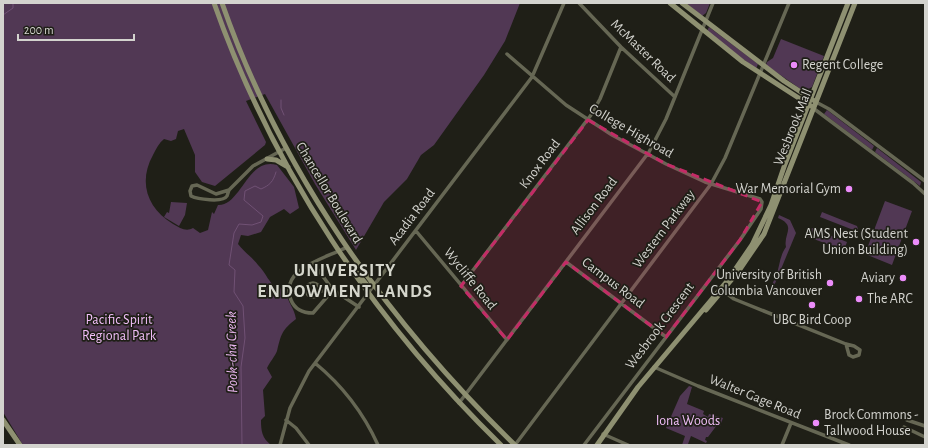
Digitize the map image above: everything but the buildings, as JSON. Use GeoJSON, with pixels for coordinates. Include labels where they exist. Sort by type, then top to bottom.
{"type":"FeatureCollection","features":[{"type":"Feature","properties":{"kind":"main road","name":"Chancellor Boulevard"},"geometry":{"type":"LineString","coordinates":[[214,3],[241,72],[288,168],[347,263],[368,294],[409,346],[459,403],[501,445]]}},
{"type":"Feature","properties":{"kind":"main road","name":"Chancellor Boulevard"},"geometry":{"type":"LineString","coordinates":[[222,3],[254,82],[286,148],[321,208],[347,248],[374,286],[432,360],[465,396],[515,445]]}},
{"type":"Feature","properties":{"kind":"main road"},"geometry":{"type":"LineString","coordinates":[[670,3],[702,30],[760,73],[811,106]]}},
{"type":"Feature","properties":{"kind":"main road"},"geometry":{"type":"LineString","coordinates":[[682,3],[763,65],[813,100]]}},
{"type":"Feature","properties":{"kind":"main road","name":"Wesbrook Mall"},"geometry":{"type":"LineString","coordinates":[[597,445],[603,434],[654,367],[686,330],[696,322],[751,255],[764,234],[848,3]]}},
{"type":"Feature","properties":{"kind":"main road","name":"Wesbrook Mall"},"geometry":{"type":"LineString","coordinates":[[813,100],[855,3]]}},
{"type":"Feature","properties":{"kind":"main road"},"geometry":{"type":"LineString","coordinates":[[267,159],[276,160],[288,168]]}},
{"type":"Feature","properties":{"kind":"main road"},"geometry":{"type":"LineString","coordinates":[[347,263],[367,284],[374,286]]}},
{"type":"Feature","properties":{"kind":"main road"},"geometry":{"type":"LineString","coordinates":[[3,420],[20,445]]}},
{"type":"Feature","properties":{"kind":"street","name":"Acadia Road"},"geometry":{"type":"LineString","coordinates":[[280,445],[286,420],[300,388],[315,363],[359,307],[532,77],[564,3]]}},
{"type":"Feature","properties":{"kind":"street","name":"McMaster Road"},"geometry":{"type":"LineString","coordinates":[[579,3],[621,48],[674,97]]}},
{"type":"Feature","properties":{"kind":"street","name":"Allison Road"},"geometry":{"type":"LineString","coordinates":[[459,403],[648,155],[661,130],[713,3]]}},
{"type":"Feature","properties":{"kind":"street","name":"Western Parkway"},"geometry":{"type":"LineString","coordinates":[[515,445],[711,184],[725,158],[789,3]]}},
{"type":"Feature","properties":{"kind":"street","name":"Knox Road"},"geometry":{"type":"LineString","coordinates":[[461,286],[588,120],[600,99],[621,48]]}},
{"type":"Feature","properties":{"kind":"street","name":"College Highroad"},"geometry":{"type":"LineString","coordinates":[[507,54],[532,77],[588,120],[648,155],[711,184],[760,199]]}},
{"type":"Feature","properties":{"kind":"street"},"geometry":{"type":"LineString","coordinates":[[813,100],[925,181]]}},
{"type":"Feature","properties":{"kind":"street"},"geometry":{"type":"LineString","coordinates":[[811,106],[913,182],[925,194]]}},
{"type":"Feature","properties":{"kind":"street"},"geometry":{"type":"LineString","coordinates":[[229,190],[216,194],[197,185],[192,186],[190,191],[191,196],[196,199],[224,199],[229,190],[253,166],[286,148]]}},
{"type":"Feature","properties":{"kind":"street"},"geometry":{"type":"LineString","coordinates":[[216,194],[216,200]]}},
{"type":"Feature","properties":{"kind":"street","name":"Wesbrook Crescent"},"geometry":{"type":"LineString","coordinates":[[584,445],[753,221],[762,206],[760,199]]}},
{"type":"Feature","properties":{"kind":"street","name":"Wycliffe Road"},"geometry":{"type":"LineString","coordinates":[[416,231],[507,340]]}},
{"type":"Feature","properties":{"kind":"street"},"geometry":{"type":"LineString","coordinates":[[333,290],[313,313],[305,313],[298,309],[292,302],[289,293],[289,284],[294,276],[317,260],[347,248]]}},
{"type":"Feature","properties":{"kind":"street","name":"Campus Road"},"geometry":{"type":"LineString","coordinates":[[566,262],[666,337]]}},
{"type":"Feature","properties":{"kind":"street"},"geometry":{"type":"LineString","coordinates":[[313,263],[333,290],[359,307]]}},
{"type":"Feature","properties":{"kind":"street"},"geometry":{"type":"LineString","coordinates":[[319,291],[333,290]]}},
{"type":"Feature","properties":{"kind":"street"},"geometry":{"type":"LineString","coordinates":[[722,290],[734,299],[846,344]]}},
{"type":"Feature","properties":{"kind":"street"},"geometry":{"type":"LineString","coordinates":[[315,363],[330,375],[363,415],[378,445]]}},
{"type":"Feature","properties":{"kind":"street","name":"Walter Gage Road"},"geometry":{"type":"LineString","coordinates":[[654,367],[790,423],[849,445]]}},
{"type":"Feature","properties":{"kind":"street"},"geometry":{"type":"LineString","coordinates":[[286,420],[296,428],[309,445]]}},
{"type":"Feature","properties":{"kind":"street"},"geometry":{"type":"LineString","coordinates":[[907,420],[925,426]]}},
{"type":"Feature","properties":{"kind":"street"},"geometry":{"type":"LineString","coordinates":[[782,445],[790,423]]}},
{"type":"Feature","properties":{"kind":"street"},"geometry":{"type":"LineString","coordinates":[[904,427],[925,437]]}},
{"type":"Feature","properties":{"kind":"street"},"geometry":{"type":"LineString","coordinates":[[603,434],[628,445]]}},
{"type":"Feature","properties":{"kind":"highlighted area"},"geometry":{"type":"Polygon","coordinates":[[[588,120],[666,164],[762,202],[740,240],[666,337],[566,262],[507,340],[461,286],[588,120]]]}},
{"type":"Feature","properties":{"kind":"green space","name":"Pacific Spirit Regional Park"},"geometry":{"type":"Polygon","coordinates":[[[3,3],[520,3],[505,41],[484,75],[434,145],[421,155],[407,179],[384,202],[356,250],[315,184],[265,94],[246,101],[266,142],[265,145],[215,186],[202,182],[195,172],[195,155],[184,129],[178,131],[176,139],[171,141],[164,139],[156,148],[148,165],[146,175],[148,194],[151,202],[164,218],[183,229],[188,230],[193,228],[200,233],[208,230],[212,212],[214,214],[218,205],[226,203],[233,198],[252,174],[267,164],[277,165],[294,187],[299,208],[290,214],[284,209],[270,217],[261,232],[248,236],[241,235],[238,244],[261,268],[278,290],[281,288],[286,291],[296,319],[283,333],[277,351],[267,368],[272,377],[263,390],[265,416],[261,420],[261,424],[264,437],[271,445],[23,445],[3,412],[3,3]]]}},
{"type":"Feature","properties":{"kind":"green space"},"geometry":{"type":"Polygon","coordinates":[[[686,3],[710,3],[706,13],[702,16],[686,3]]]}},
{"type":"Feature","properties":{"kind":"green space"},"geometry":{"type":"Polygon","coordinates":[[[709,27],[758,64],[756,69],[707,31],[709,27]]]}},
{"type":"Feature","properties":{"kind":"green space","name":"Regent College"},"geometry":{"type":"Polygon","coordinates":[[[781,39],[824,56],[812,87],[807,90],[802,90],[766,65],[767,62],[773,58],[781,39]]]}},
{"type":"Feature","properties":{"kind":"green space"},"geometry":{"type":"Polygon","coordinates":[[[827,110],[874,146],[872,150],[824,114],[827,110]]]}},
{"type":"Feature","properties":{"kind":"green space"},"geometry":{"type":"Polygon","coordinates":[[[877,148],[921,182],[920,186],[875,152],[877,148]]]}},
{"type":"Feature","properties":{"kind":"green space"},"geometry":{"type":"Polygon","coordinates":[[[885,201],[912,211],[892,265],[865,254],[885,201]]]}},
{"type":"Feature","properties":{"kind":"green space"},"geometry":{"type":"Polygon","coordinates":[[[171,202],[187,203],[185,215],[179,226],[164,217],[167,212],[169,213],[171,202]]]}},
{"type":"Feature","properties":{"kind":"green space"},"geometry":{"type":"Polygon","coordinates":[[[822,212],[857,226],[858,229],[856,231],[820,217],[822,212]]]}},
{"type":"Feature","properties":{"kind":"green space"},"geometry":{"type":"Polygon","coordinates":[[[779,215],[790,220],[796,233],[774,286],[780,291],[779,294],[772,288],[772,286],[782,254],[786,247],[788,227],[784,221],[778,218],[779,215]]]}},
{"type":"Feature","properties":{"kind":"green space"},"geometry":{"type":"Polygon","coordinates":[[[812,228],[847,242],[844,250],[808,237],[812,228]]]}},
{"type":"Feature","properties":{"kind":"green space","name":"Iona Woods"},"geometry":{"type":"Polygon","coordinates":[[[689,386],[692,387],[687,404],[704,411],[703,414],[708,417],[709,414],[723,418],[720,426],[717,425],[708,437],[706,437],[706,443],[691,436],[688,444],[691,445],[682,445],[685,436],[666,428],[680,396],[689,386]]]}},
{"type":"Feature","properties":{"kind":"waterway"},"geometry":{"type":"LineString","coordinates":[[3,15],[13,8],[13,3]]}},
{"type":"Feature","properties":{"kind":"waterway","name":"Pook-cha Creek"},"geometry":{"type":"LineString","coordinates":[[281,100],[281,108],[284,115]]}},
{"type":"Feature","properties":{"kind":"waterway","name":"Pook-cha Creek"},"geometry":{"type":"LineString","coordinates":[[242,445],[241,367],[245,338],[243,306],[234,292],[235,270],[229,265],[234,233],[239,224],[252,225],[261,222],[263,216],[244,200],[245,191],[255,186],[261,189],[267,186],[271,183],[276,172]]}},
{"type":"Feature","properties":{"kind":"place","name":"Regent College"},"geometry":{"type":"Point","coordinates":[794,65]}},
{"type":"Feature","properties":{"kind":"place","name":"War Memorial Gym"},"geometry":{"type":"Point","coordinates":[849,189]}},
{"type":"Feature","properties":{"kind":"place","name":"AMS Nest (Student Union Building)"},"geometry":{"type":"Point","coordinates":[916,242]}},
{"type":"Feature","properties":{"kind":"place","name":"Aviary"},"geometry":{"type":"Point","coordinates":[903,278]}},
{"type":"Feature","properties":{"kind":"place","name":"University of British Columbia Vancouver"},"geometry":{"type":"Point","coordinates":[830,283]}},
{"type":"Feature","properties":{"kind":"place","name":"The ARC"},"geometry":{"type":"Point","coordinates":[859,299]}},
{"type":"Feature","properties":{"kind":"place","name":"UBC Bird Coop"},"geometry":{"type":"Point","coordinates":[812,305]}},
{"type":"Feature","properties":{"kind":"place","name":"Brock Commons - Tallwood House"},"geometry":{"type":"Point","coordinates":[816,423]}},
{"type":"Feature","properties":{"kind":"district","name":"UNIVERSITY ENDOWMENT LANDS"},"geometry":{"type":"Point","coordinates":[345,281]}}]}
